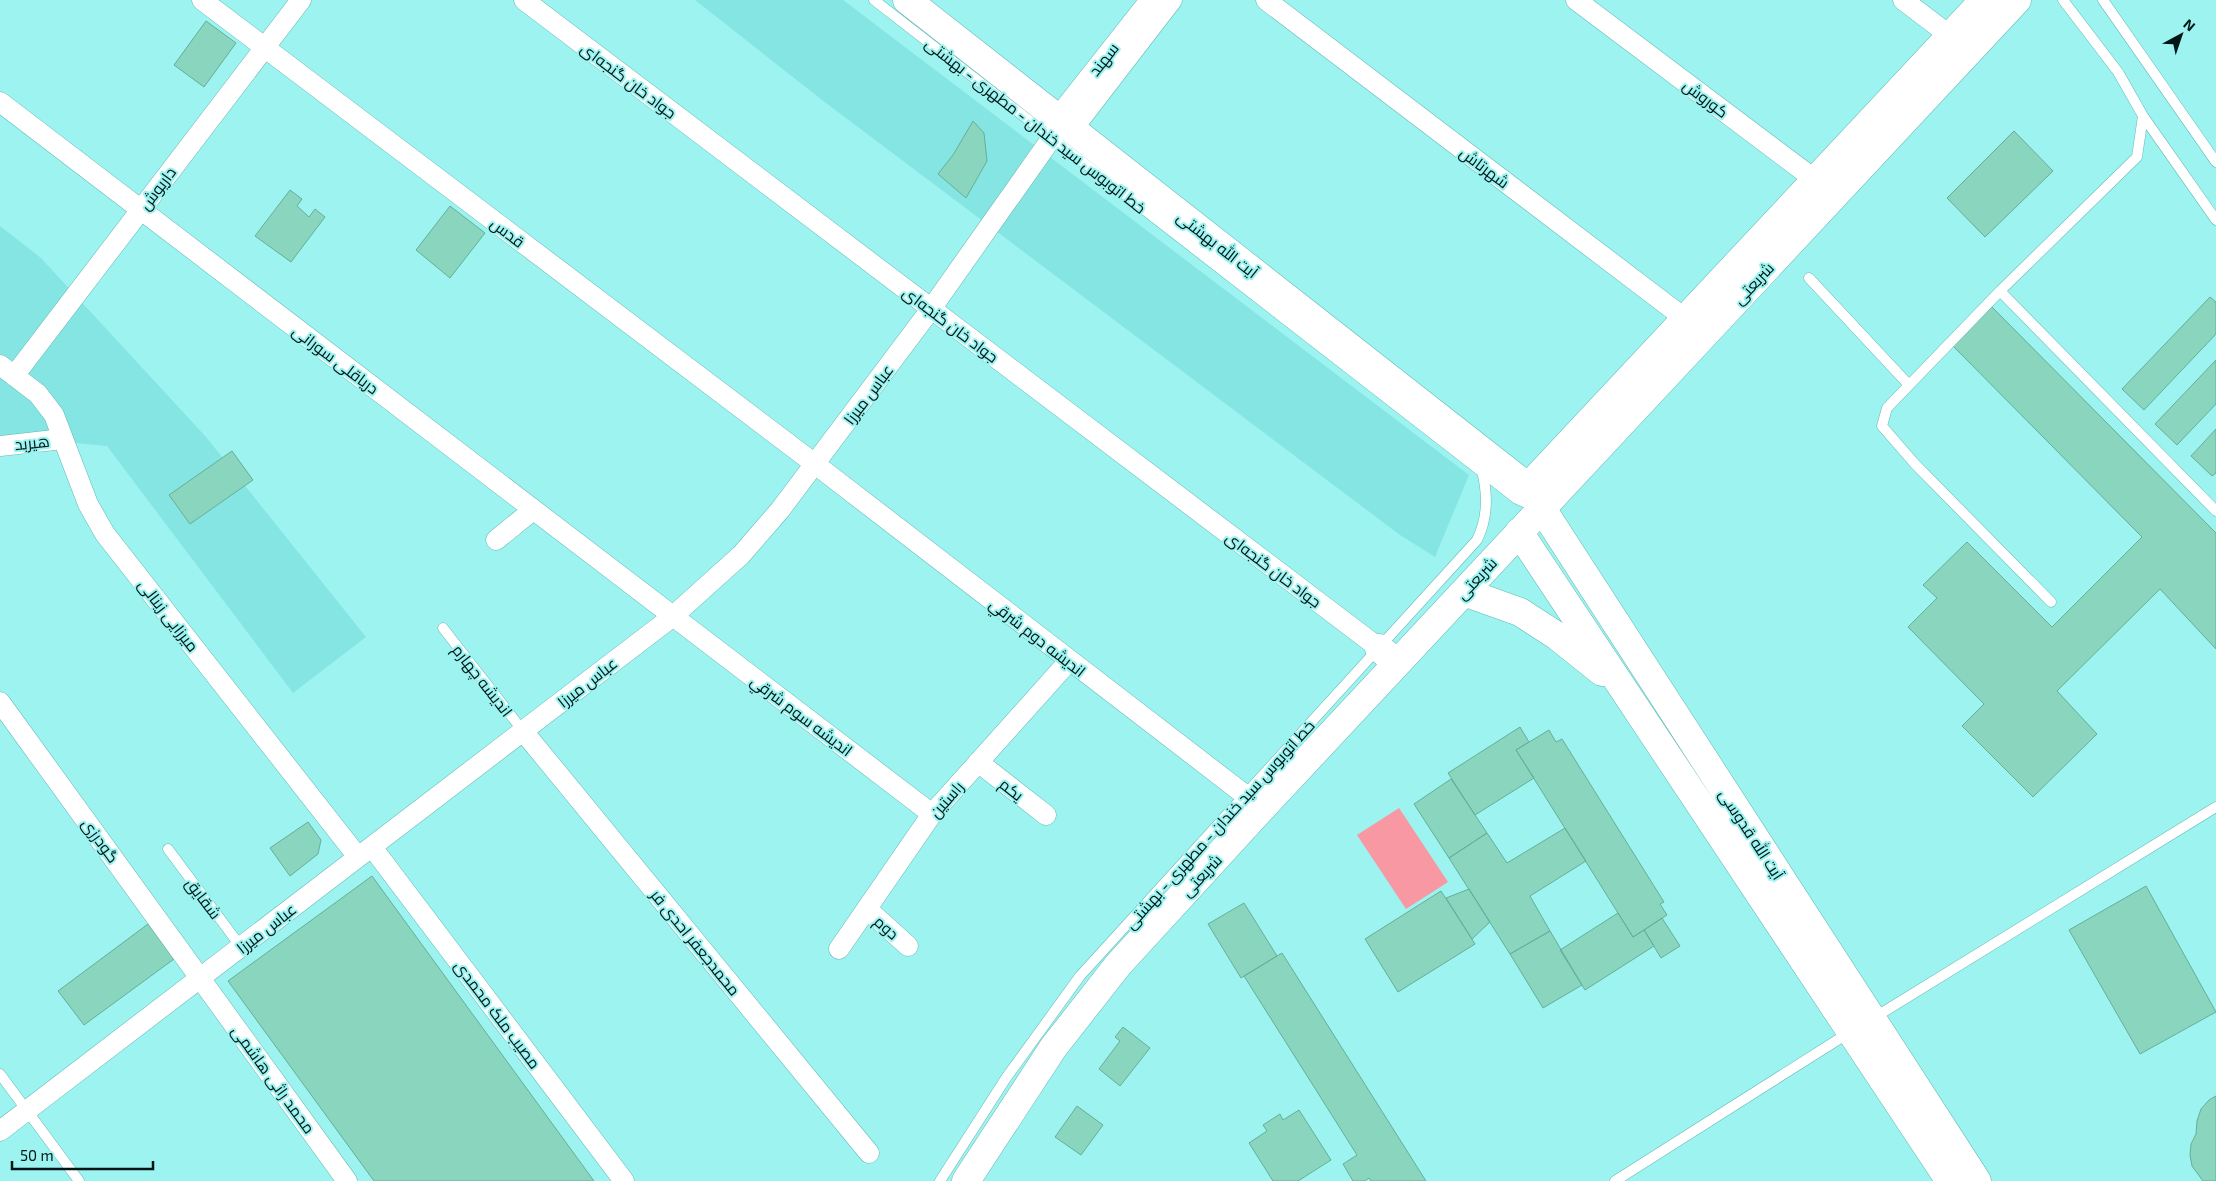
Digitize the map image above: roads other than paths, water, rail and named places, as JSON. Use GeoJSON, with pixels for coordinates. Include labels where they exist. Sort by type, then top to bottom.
{"type":"FeatureCollection","features":[{"type":"Feature","properties":{"kind":"main road","name":"آیت الله بهشتی"},"geometry":{"type":"LineString","coordinates":[[907,0],[1061,127],[1535,498]]}},
{"type":"Feature","properties":{"kind":"main road","name":"شریعتی"},"geometry":{"type":"LineString","coordinates":[[1960,43],[1984,0]]}},
{"type":"Feature","properties":{"kind":"main road","name":"شریعتی"},"geometry":{"type":"LineString","coordinates":[[966,1181],[1053,1048],[1098,989],[1253,802],[1388,656],[1464,592],[1519,532],[1535,498],[1960,43],[2017,0]]}},
{"type":"Feature","properties":{"kind":"main road","name":"آیت الله قدوسی"},"geometry":{"type":"LineString","coordinates":[[1535,498],[1861,1025],[1950,1181]]}},
{"type":"Feature","properties":{"kind":"main road","name":"آیت الله قدوسی"},"geometry":{"type":"LineString","coordinates":[[1519,532],[1625,692],[1861,1025],[1976,1181]]}},
{"type":"Feature","properties":{"kind":"main road"},"geometry":{"type":"LineString","coordinates":[[1464,592],[1504,605],[1546,627],[1625,692]]}},
{"type":"Feature","properties":{"kind":"street","name":"قدس"},"geometry":{"type":"LineString","coordinates":[[202,0],[815,464]]}},
{"type":"Feature","properties":{"kind":"street","name":"داریوش"},"geometry":{"type":"LineString","coordinates":[[7,370],[141,210],[301,0]]}},
{"type":"Feature","properties":{"kind":"street","name":"جواد خان گنجه‌ای"},"geometry":{"type":"LineString","coordinates":[[524,0],[1388,656]]}},
{"type":"Feature","properties":{"kind":"street","name":"سهند"},"geometry":{"type":"LineString","coordinates":[[1061,127],[1150,0]]}},
{"type":"Feature","properties":{"kind":"street"},"geometry":{"type":"LineString","coordinates":[[1061,127],[1172,0]]}},
{"type":"Feature","properties":{"kind":"street","name":"شهرتاش"},"geometry":{"type":"LineString","coordinates":[[1266,0],[1695,327]]}},
{"type":"Feature","properties":{"kind":"street","name":"کوروش"},"geometry":{"type":"LineString","coordinates":[[1576,0],[1826,188]]}},
{"type":"Feature","properties":{"kind":"street"},"geometry":{"type":"LineString","coordinates":[[1903,0],[1960,43]]}},
{"type":"Feature","properties":{"kind":"street","name":"دریاقلی سورانی"},"geometry":{"type":"LineString","coordinates":[[0,102],[672,617]]}},
{"type":"Feature","properties":{"kind":"street","name":"عباس میرزا"},"geometry":{"type":"LineString","coordinates":[[0,1131],[672,617],[741,555],[815,464],[931,309],[1061,127]]}},
{"type":"Feature","properties":{"kind":"street","name":"میرزایی زینالی"},"geometry":{"type":"LineString","coordinates":[[7,370],[38,394],[54,415],[88,504],[105,534],[365,852]]}},
{"type":"Feature","properties":{"kind":"street","name":"هیربد"},"geometry":{"type":"LineString","coordinates":[[0,446],[63,439]]}},
{"type":"Feature","properties":{"kind":"street","name":"انديشه دوم شرقي"},"geometry":{"type":"LineString","coordinates":[[815,464],[1253,802]]}},
{"type":"Feature","properties":{"kind":"street"},"geometry":{"type":"LineString","coordinates":[[496,540],[533,510]]}},
{"type":"Feature","properties":{"kind":"street","name":"اندیشه سوم شرقي"},"geometry":{"type":"LineString","coordinates":[[672,617],[932,814]]}},
{"type":"Feature","properties":{"kind":"street","name":"راستین"},"geometry":{"type":"LineString","coordinates":[[839,949],[932,814],[1069,661]]}},
{"type":"Feature","properties":{"kind":"street","name":"گودرزی"},"geometry":{"type":"LineString","coordinates":[[0,702],[201,978]]}},
{"type":"Feature","properties":{"kind":"street","name":"محمدجعفر احدی فر"},"geometry":{"type":"LineString","coordinates":[[523,731],[869,1153]]}},
{"type":"Feature","properties":{"kind":"street","name":"یکم"},"geometry":{"type":"LineString","coordinates":[[978,762],[1046,815]]}},
{"type":"Feature","properties":{"kind":"street","name":"مصیب ملک محمدی"},"geometry":{"type":"LineString","coordinates":[[365,852],[624,1181]]}},
{"type":"Feature","properties":{"kind":"street","name":"دوم"},"geometry":{"type":"LineString","coordinates":[[867,909],[908,946]]}},
{"type":"Feature","properties":{"kind":"street","name":"محمد راثی هاشمی"},"geometry":{"type":"LineString","coordinates":[[201,978],[347,1181]]}},
{"type":"Feature","properties":{"kind":"lane","name":"خط اتوبوس سید خندان - مطهری - بهشتی"},"geometry":{"type":"LineString","coordinates":[[874,0],[1061,127],[1517,499],[1535,498]]}},
{"type":"Feature","properties":{"kind":"lane"},"geometry":{"type":"LineString","coordinates":[[2062,0],[2118,72],[2143,116],[2216,220]]}},
{"type":"Feature","properties":{"kind":"lane"},"geometry":{"type":"LineString","coordinates":[[2103,0],[2216,162]]}},
{"type":"Feature","properties":{"kind":"lane"},"geometry":{"type":"LineString","coordinates":[[2051,602],[1915,464],[1882,426],[1887,408],[2000,291],[2137,157],[2143,116]]}},
{"type":"Feature","properties":{"kind":"lane"},"geometry":{"type":"LineString","coordinates":[[1809,278],[1909,385]]}},
{"type":"Feature","properties":{"kind":"lane"},"geometry":{"type":"LineString","coordinates":[[2000,291],[2216,511]]}},
{"type":"Feature","properties":{"kind":"lane"},"geometry":{"type":"LineString","coordinates":[[1388,656],[1477,540],[1484,524],[1487,500],[1482,471]]}},
{"type":"Feature","properties":{"kind":"lane","name":"اندیشه چهارم"},"geometry":{"type":"LineString","coordinates":[[443,628],[523,731]]}},
{"type":"Feature","properties":{"kind":"lane","name":"خط اتوبوس سید خندان - مطهری - بهشتی"},"geometry":{"type":"LineString","coordinates":[[940,1181],[1006,1078],[1080,976],[1253,802]]}},
{"type":"Feature","properties":{"kind":"lane"},"geometry":{"type":"LineString","coordinates":[[1615,1181],[1861,1025],[2216,807]]}},
{"type":"Feature","properties":{"kind":"lane","name":"شقایق"},"geometry":{"type":"LineString","coordinates":[[168,849],[241,947]]}},
{"type":"Feature","properties":{"kind":"lane"},"geometry":{"type":"LineString","coordinates":[[0,1074],[79,1181]]}}]}
